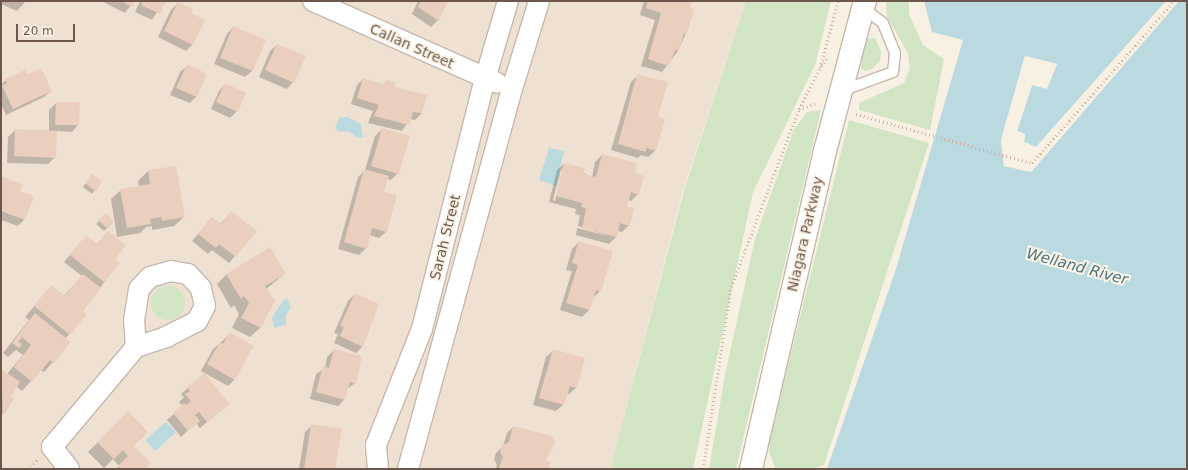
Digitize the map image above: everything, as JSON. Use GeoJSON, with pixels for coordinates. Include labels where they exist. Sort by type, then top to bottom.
{"type":"FeatureCollection","features":[{"type":"Feature","properties":{"kind":"main road","name":"Niagara Parkway"},"geometry":{"type":"LineString","coordinates":[[751,469],[839,100],[864,4]]}},
{"type":"Feature","properties":{"kind":"street","name":"Callan Street"},"geometry":{"type":"LineString","coordinates":[[314,1],[485,79],[512,89]]}},
{"type":"Feature","properties":{"kind":"street","name":"Sarah Street"},"geometry":{"type":"LineString","coordinates":[[408,469],[433,332],[485,79],[508,1]]}},
{"type":"Feature","properties":{"kind":"street","name":"Sarah Street"},"geometry":{"type":"LineString","coordinates":[[378,469],[376,445],[433,332],[539,1]]}},
{"type":"Feature","properties":{"kind":"street"},"geometry":{"type":"LineString","coordinates":[[69,469],[52,447],[136,346]]}},
{"type":"Feature","properties":{"kind":"lane"},"geometry":{"type":"LineString","coordinates":[[839,100],[893,72],[896,53],[883,24],[864,4]]}},
{"type":"Feature","properties":{"kind":"path"},"geometry":{"type":"LineString","coordinates":[[703,469],[731,286],[799,109],[820,68],[838,1]]}},
{"type":"Feature","properties":{"kind":"path"},"geometry":{"type":"LineString","coordinates":[[799,109],[820,102],[839,100],[930,135],[1014,160],[1032,163],[1174,1]]}},
{"type":"Feature","properties":{"kind":"shaded area"},"geometry":{"type":"Polygon","coordinates":[[[1,1],[746,1],[684,187],[610,469],[1,469],[1,1]]]}},
{"type":"Feature","properties":{"kind":"green space"},"geometry":{"type":"Polygon","coordinates":[[[746,1],[831,1],[815,65],[753,192],[693,469],[610,469],[685,187],[746,1]]]}},
{"type":"Feature","properties":{"kind":"green space"},"geometry":{"type":"Polygon","coordinates":[[[886,1],[909,1],[909,14],[923,45],[944,59],[930,130],[859,110],[859,103],[904,83],[910,68],[908,53],[887,17],[886,1]]]}},
{"type":"Feature","properties":{"kind":"green space"},"geometry":{"type":"Polygon","coordinates":[[[875,38],[881,51],[880,61],[872,69],[866,71],[861,69],[862,54],[867,39],[875,38]]]}},
{"type":"Feature","properties":{"kind":"green space"},"geometry":{"type":"Polygon","coordinates":[[[821,110],[736,469],[709,469],[725,375],[755,239],[794,129],[807,112],[821,110]]]}},
{"type":"Feature","properties":{"kind":"green space"},"geometry":{"type":"Polygon","coordinates":[[[849,120],[929,143],[824,465],[812,469],[776,469],[769,452],[770,438],[849,120]]]}},
{"type":"Feature","properties":{"kind":"green space"},"geometry":{"type":"Polygon","coordinates":[[[165,286],[171,286],[180,291],[184,297],[184,309],[180,315],[171,320],[165,320],[156,315],[151,306],[151,300],[156,291],[165,286]]]}},
{"type":"Feature","properties":{"kind":"water","name":"Welland River"},"geometry":{"type":"Polygon","coordinates":[[[924,1],[1166,1],[1036,147],[1024,142],[1025,134],[1017,131],[1032,85],[1047,88],[1057,64],[1025,56],[1001,140],[1004,166],[1031,172],[1179,1],[1187,1],[1187,469],[827,469],[895,272],[963,40],[932,32],[924,1]]]}},
{"type":"Feature","properties":{"kind":"water"},"geometry":{"type":"Polygon","coordinates":[[[347,117],[361,124],[363,137],[359,138],[347,131],[339,132],[335,128],[339,118],[347,117]]]}},
{"type":"Feature","properties":{"kind":"water"},"geometry":{"type":"Polygon","coordinates":[[[549,148],[564,151],[556,186],[539,180],[549,148]]]}},
{"type":"Feature","properties":{"kind":"water"},"geometry":{"type":"Polygon","coordinates":[[[287,298],[291,307],[286,315],[286,325],[274,328],[272,318],[281,303],[287,298]]]}},
{"type":"Feature","properties":{"kind":"water"},"geometry":{"type":"Polygon","coordinates":[[[166,422],[176,432],[155,451],[145,440],[166,422]]]}},
{"type":"Feature","properties":{"kind":"pier"},"geometry":{"type":"Polygon","coordinates":[[[1166,1],[1036,149],[1023,143],[1023,135],[1015,131],[1030,84],[1046,86],[1054,66],[1026,58],[1003,140],[1006,165],[1030,170],[1179,1],[1031,172],[1004,166],[1001,140],[1025,56],[1057,64],[1047,89],[1032,85],[1017,131],[1025,134],[1024,142],[1036,147],[1166,1]]]}},
{"type":"Feature","properties":{"kind":"building"},"geometry":{"type":"Polygon","coordinates":[[[121,1],[135,1],[132,7],[121,1]]]}},
{"type":"Feature","properties":{"kind":"building"},"geometry":{"type":"Polygon","coordinates":[[[143,1],[166,1],[160,14],[141,5],[143,1]]]}},
{"type":"Feature","properties":{"kind":"building"},"geometry":{"type":"Polygon","coordinates":[[[421,1],[448,1],[439,21],[418,7],[421,1]]]}},
{"type":"Feature","properties":{"kind":"building"},"geometry":{"type":"Polygon","coordinates":[[[648,1],[692,1],[690,8],[694,9],[687,34],[684,33],[679,51],[675,50],[669,66],[648,59],[661,13],[646,8],[648,1]]]}},
{"type":"Feature","properties":{"kind":"building"},"geometry":{"type":"Polygon","coordinates":[[[178,2],[193,9],[191,13],[205,20],[193,45],[164,31],[178,2]]]}},
{"type":"Feature","properties":{"kind":"building"},"geometry":{"type":"Polygon","coordinates":[[[233,26],[266,40],[253,71],[220,58],[233,26]]]}},
{"type":"Feature","properties":{"kind":"building"},"geometry":{"type":"Polygon","coordinates":[[[277,44],[306,56],[294,83],[265,70],[277,44]]]}},
{"type":"Feature","properties":{"kind":"building"},"geometry":{"type":"Polygon","coordinates":[[[187,64],[207,74],[197,97],[176,88],[187,64]]]}},
{"type":"Feature","properties":{"kind":"building"},"geometry":{"type":"Polygon","coordinates":[[[41,68],[52,91],[13,109],[2,86],[7,83],[5,79],[25,70],[28,74],[41,68]]]}},
{"type":"Feature","properties":{"kind":"building"},"geometry":{"type":"Polygon","coordinates":[[[637,74],[668,82],[658,117],[665,119],[656,151],[646,148],[646,152],[618,144],[637,74]]]}},
{"type":"Feature","properties":{"kind":"building"},"geometry":{"type":"Polygon","coordinates":[[[363,78],[383,84],[387,80],[395,82],[395,87],[427,95],[422,113],[413,112],[409,125],[374,116],[379,105],[357,98],[363,78]]]}},
{"type":"Feature","properties":{"kind":"building"},"geometry":{"type":"Polygon","coordinates":[[[225,83],[246,93],[238,112],[216,102],[225,83]]]}},
{"type":"Feature","properties":{"kind":"building"},"geometry":{"type":"Polygon","coordinates":[[[56,102],[80,102],[79,125],[55,125],[56,102]]]}},
{"type":"Feature","properties":{"kind":"building"},"geometry":{"type":"Polygon","coordinates":[[[382,128],[410,136],[399,174],[371,166],[382,128]]]}},
{"type":"Feature","properties":{"kind":"building"},"geometry":{"type":"Polygon","coordinates":[[[15,129],[57,131],[56,158],[14,156],[15,129]]]}},
{"type":"Feature","properties":{"kind":"building"},"geometry":{"type":"Polygon","coordinates":[[[602,154],[637,163],[635,173],[644,176],[639,195],[631,192],[627,207],[634,208],[630,226],[620,223],[617,237],[582,228],[586,209],[581,207],[582,203],[556,196],[564,163],[585,168],[583,174],[596,177],[602,154]]]}},
{"type":"Feature","properties":{"kind":"building"},"geometry":{"type":"Polygon","coordinates":[[[176,166],[185,217],[162,221],[161,217],[150,219],[151,224],[127,228],[120,189],[150,184],[148,170],[176,166]]]}},
{"type":"Feature","properties":{"kind":"building"},"geometry":{"type":"Polygon","coordinates":[[[364,169],[389,176],[384,192],[397,195],[387,232],[372,228],[367,249],[344,242],[364,169]]]}},
{"type":"Feature","properties":{"kind":"building"},"geometry":{"type":"Polygon","coordinates":[[[92,174],[102,181],[96,192],[85,183],[92,174]]]}},
{"type":"Feature","properties":{"kind":"building"},"geometry":{"type":"Polygon","coordinates":[[[1,176],[23,185],[20,191],[34,196],[25,220],[1,211],[1,176]]]}},
{"type":"Feature","properties":{"kind":"building"},"geometry":{"type":"Polygon","coordinates":[[[231,211],[257,231],[236,257],[219,244],[216,248],[198,234],[211,217],[221,224],[231,211]]]}},
{"type":"Feature","properties":{"kind":"building"},"geometry":{"type":"Polygon","coordinates":[[[106,213],[114,221],[108,229],[98,220],[106,213]]]}},
{"type":"Feature","properties":{"kind":"building"},"geometry":{"type":"Polygon","coordinates":[[[108,231],[126,245],[115,259],[120,263],[104,282],[70,255],[86,235],[97,244],[108,231]]]}},
{"type":"Feature","properties":{"kind":"building"},"geometry":{"type":"Polygon","coordinates":[[[579,241],[613,251],[601,292],[596,290],[590,310],[566,303],[578,265],[572,263],[579,241]]]}},
{"type":"Feature","properties":{"kind":"building"},"geometry":{"type":"Polygon","coordinates":[[[270,247],[286,274],[265,286],[275,301],[261,328],[241,318],[249,303],[244,296],[241,299],[226,274],[270,247]]]}},
{"type":"Feature","properties":{"kind":"building"},"geometry":{"type":"Polygon","coordinates":[[[83,274],[101,288],[83,311],[87,314],[70,335],[34,306],[51,285],[65,296],[83,274]]]}},
{"type":"Feature","properties":{"kind":"building"},"geometry":{"type":"Polygon","coordinates":[[[355,293],[379,304],[363,347],[340,336],[344,327],[340,326],[355,293]]]}},
{"type":"Feature","properties":{"kind":"building"},"geometry":{"type":"Polygon","coordinates":[[[35,313],[71,342],[54,363],[50,360],[32,382],[14,367],[31,345],[22,337],[18,342],[22,344],[19,348],[12,343],[35,313]]]}},
{"type":"Feature","properties":{"kind":"building"},"geometry":{"type":"Polygon","coordinates":[[[230,332],[254,346],[235,380],[207,364],[220,342],[223,344],[230,332]]]}},
{"type":"Feature","properties":{"kind":"building"},"geometry":{"type":"Polygon","coordinates":[[[334,349],[362,356],[356,384],[350,382],[345,400],[316,392],[323,366],[329,368],[334,349]]]}},
{"type":"Feature","properties":{"kind":"building"},"geometry":{"type":"Polygon","coordinates":[[[553,349],[585,358],[577,388],[570,386],[564,405],[539,398],[553,349]]]}},
{"type":"Feature","properties":{"kind":"building"},"geometry":{"type":"Polygon","coordinates":[[[1,369],[20,382],[11,397],[14,399],[3,416],[1,369]]]}},
{"type":"Feature","properties":{"kind":"building"},"geometry":{"type":"Polygon","coordinates":[[[204,373],[230,404],[207,422],[199,412],[195,415],[200,421],[188,431],[173,413],[184,403],[186,405],[191,401],[185,394],[190,391],[187,387],[204,373]]]}},
{"type":"Feature","properties":{"kind":"building"},"geometry":{"type":"Polygon","coordinates":[[[128,411],[148,432],[134,446],[151,463],[146,469],[121,469],[118,466],[128,456],[123,450],[114,459],[97,442],[128,411]]]}},
{"type":"Feature","properties":{"kind":"building"},"geometry":{"type":"Polygon","coordinates":[[[311,424],[342,429],[335,469],[304,469],[311,424]]]}},
{"type":"Feature","properties":{"kind":"building"},"geometry":{"type":"Polygon","coordinates":[[[513,426],[552,436],[555,443],[546,460],[551,462],[549,469],[499,469],[502,458],[504,459],[500,452],[502,446],[509,442],[513,426]]]}}]}
